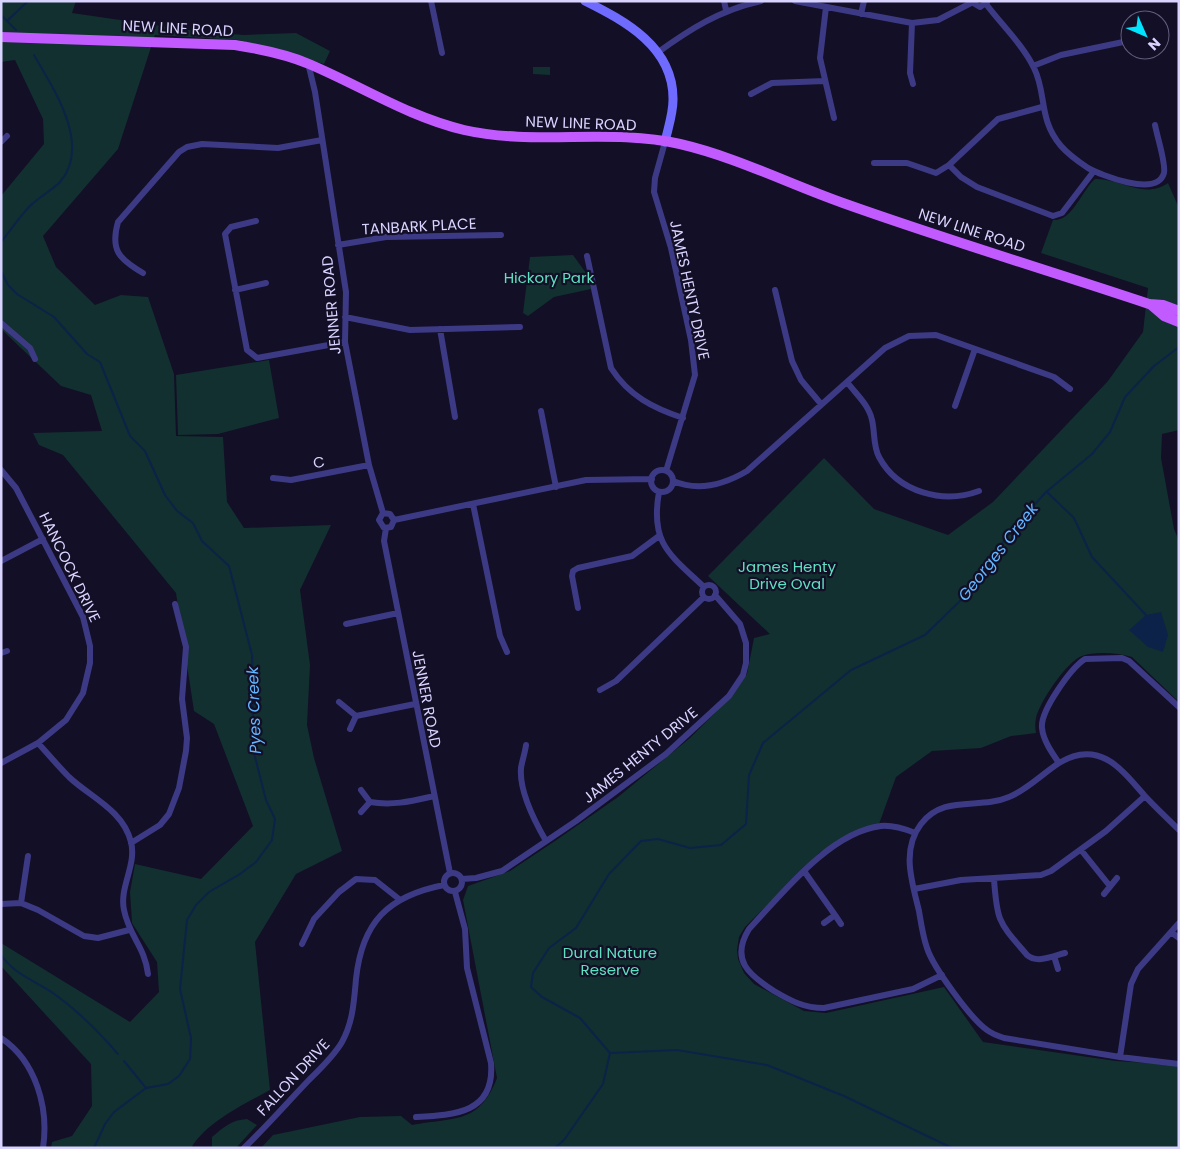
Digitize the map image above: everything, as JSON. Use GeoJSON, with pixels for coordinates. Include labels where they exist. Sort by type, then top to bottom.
{"type":"FeatureCollection","features":[{"type":"Feature","properties":{"kind":"main road","name":"NEW LINE ROAD"},"geometry":{"type":"LineString","coordinates":[[1,37],[235,45],[263,50],[308,63],[408,111],[436,122],[466,130],[513,136],[587,136],[665,142],[720,157],[841,202],[1149,304],[1163,305],[1179,311]]}},
{"type":"Feature","properties":{"kind":"main road","name":"NEW LINE ROAD"},"geometry":{"type":"LineString","coordinates":[[1149,304],[1161,313],[1179,322]]}},
{"type":"Feature","properties":{"kind":"street"},"geometry":{"type":"LineString","coordinates":[[431,1],[442,53]]}},
{"type":"Feature","properties":{"kind":"street"},"geometry":{"type":"LineString","coordinates":[[585,1],[628,23],[642,35],[657,53],[668,74],[673,91],[671,114],[665,142]]}},
{"type":"Feature","properties":{"kind":"street"},"geometry":{"type":"LineString","coordinates":[[724,1],[726,10]]}},
{"type":"Feature","properties":{"kind":"street"},"geometry":{"type":"LineString","coordinates":[[657,53],[690,29],[726,10],[760,1]]}},
{"type":"Feature","properties":{"kind":"street"},"geometry":{"type":"LineString","coordinates":[[795,1],[912,23],[938,20],[970,2],[980,7],[987,3],[1033,66],[1042,107],[1049,126],[1062,147],[1094,171],[1135,185],[1150,184],[1161,179],[1164,171],[1155,125]]}},
{"type":"Feature","properties":{"kind":"street"},"geometry":{"type":"LineString","coordinates":[[861,14],[864,1]]}},
{"type":"Feature","properties":{"kind":"street"},"geometry":{"type":"LineString","coordinates":[[826,7],[820,58],[834,118]]}},
{"type":"Feature","properties":{"kind":"street"},"geometry":{"type":"LineString","coordinates":[[912,23],[910,73],[913,84]]}},
{"type":"Feature","properties":{"kind":"street"},"geometry":{"type":"LineString","coordinates":[[1033,66],[1061,55],[1120,43]]}},
{"type":"Feature","properties":{"kind":"street","name":"JENNER ROAD"},"geometry":{"type":"LineString","coordinates":[[308,63],[315,92],[346,292],[345,342],[369,465],[383,514]]}},
{"type":"Feature","properties":{"kind":"street"},"geometry":{"type":"LineString","coordinates":[[751,94],[772,83],[824,81]]}},
{"type":"Feature","properties":{"kind":"street"},"geometry":{"type":"LineString","coordinates":[[874,163],[907,163],[936,173],[949,165],[998,119],[1042,107]]}},
{"type":"Feature","properties":{"kind":"street"},"geometry":{"type":"LineString","coordinates":[[1,142],[7,136]]}},
{"type":"Feature","properties":{"kind":"street"},"geometry":{"type":"LineString","coordinates":[[143,273],[122,259],[115,245],[114,236],[118,222],[179,152],[195,145],[278,148],[322,140]]}},
{"type":"Feature","properties":{"kind":"street","name":"JAMES HENTY DRIVE"},"geometry":{"type":"LineString","coordinates":[[665,142],[654,178],[654,192],[671,248],[695,366],[694,383],[666,471]]}},
{"type":"Feature","properties":{"kind":"street"},"geometry":{"type":"LineString","coordinates":[[949,165],[961,177],[977,187],[1053,216],[1062,213],[1094,171]]}},
{"type":"Feature","properties":{"kind":"street"},"geometry":{"type":"LineString","coordinates":[[256,221],[231,227],[225,234],[247,350],[252,356],[258,358],[345,342]]}},
{"type":"Feature","properties":{"kind":"street","name":"TANBARK PLACE"},"geometry":{"type":"LineString","coordinates":[[338,245],[386,238],[502,235]]}},
{"type":"Feature","properties":{"kind":"street"},"geometry":{"type":"LineString","coordinates":[[587,256],[611,368],[618,379],[639,398],[662,411],[684,418]]}},
{"type":"Feature","properties":{"kind":"street"},"geometry":{"type":"LineString","coordinates":[[235,290],[266,283]]}},
{"type":"Feature","properties":{"kind":"street"},"geometry":{"type":"LineString","coordinates":[[775,290],[792,361],[801,380],[821,404]]}},
{"type":"Feature","properties":{"kind":"street"},"geometry":{"type":"LineString","coordinates":[[1161,313],[1165,312],[1179,317]]}},
{"type":"Feature","properties":{"kind":"street"},"geometry":{"type":"LineString","coordinates":[[345,317],[410,330],[520,327]]}},
{"type":"Feature","properties":{"kind":"street"},"geometry":{"type":"LineString","coordinates":[[1,323],[30,348],[35,359]]}},
{"type":"Feature","properties":{"kind":"street"},"geometry":{"type":"LineString","coordinates":[[440,329],[456,417]]}},
{"type":"Feature","properties":{"kind":"street"},"geometry":{"type":"LineString","coordinates":[[673,482],[696,487],[717,485],[732,480],[747,471],[885,348],[909,336],[936,336],[1054,377],[1070,390]]}},
{"type":"Feature","properties":{"kind":"street"},"geometry":{"type":"LineString","coordinates":[[955,406],[975,350]]}},
{"type":"Feature","properties":{"kind":"street"},"geometry":{"type":"LineString","coordinates":[[847,382],[870,411],[879,457],[894,476],[923,493],[945,497],[964,496],[979,491]]}},
{"type":"Feature","properties":{"kind":"street"},"geometry":{"type":"LineString","coordinates":[[542,411],[556,487]]}},
{"type":"Feature","properties":{"kind":"street","name":"C"},"geometry":{"type":"LineString","coordinates":[[273,478],[291,480],[369,465]]}},
{"type":"Feature","properties":{"kind":"street","name":"HANCOCK DRIVE"},"geometry":{"type":"LineString","coordinates":[[1,470],[16,488],[83,617],[88,632],[90,663],[88,678],[77,706],[66,720],[38,742],[1,763]]}},
{"type":"Feature","properties":{"kind":"street"},"geometry":{"type":"LineString","coordinates":[[666,471],[671,475],[673,482],[669,490],[659,492],[652,485],[652,479],[656,473],[666,471]]}},
{"type":"Feature","properties":{"kind":"street"},"geometry":{"type":"LineString","coordinates":[[394,520],[586,480],[652,479]]}},
{"type":"Feature","properties":{"kind":"street"},"geometry":{"type":"LineString","coordinates":[[659,492],[656,522],[659,536],[677,561],[704,587]]}},
{"type":"Feature","properties":{"kind":"street"},"geometry":{"type":"LineString","coordinates":[[473,504],[500,636],[507,652]]}},
{"type":"Feature","properties":{"kind":"street"},"geometry":{"type":"LineString","coordinates":[[383,514],[390,514],[394,520],[393,525],[386,528],[381,527],[379,522],[383,514]]}},
{"type":"Feature","properties":{"kind":"street","name":"JENNER ROAD"},"geometry":{"type":"LineString","coordinates":[[386,528],[384,541],[450,873]]}},
{"type":"Feature","properties":{"kind":"street"},"geometry":{"type":"LineString","coordinates":[[578,608],[572,576],[573,571],[578,568],[632,556],[659,536]]}},
{"type":"Feature","properties":{"kind":"street"},"geometry":{"type":"LineString","coordinates":[[1,561],[43,539]]}},
{"type":"Feature","properties":{"kind":"street"},"geometry":{"type":"LineString","coordinates":[[704,587],[708,585],[714,587],[715,596],[710,599],[704,597]]}},
{"type":"Feature","properties":{"kind":"street"},"geometry":{"type":"LineString","coordinates":[[704,587],[702,593],[704,597]]}},
{"type":"Feature","properties":{"kind":"street","name":"JAMES HENTY DRIVE"},"geometry":{"type":"LineString","coordinates":[[462,879],[476,878],[502,871],[612,796],[696,728],[737,686],[746,663],[744,634],[734,614],[715,596]]}},
{"type":"Feature","properties":{"kind":"street"},"geometry":{"type":"LineString","coordinates":[[600,690],[616,681],[704,597]]}},
{"type":"Feature","properties":{"kind":"street"},"geometry":{"type":"LineString","coordinates":[[131,843],[160,825],[169,814],[179,788],[186,751],[187,738],[182,699],[186,647],[175,604]]}},
{"type":"Feature","properties":{"kind":"street"},"geometry":{"type":"LineString","coordinates":[[346,624],[398,613]]}},
{"type":"Feature","properties":{"kind":"street"},"geometry":{"type":"LineString","coordinates":[[1059,763],[1043,735],[1043,716],[1070,673],[1085,659],[1122,658],[1136,664],[1179,707]]}},
{"type":"Feature","properties":{"kind":"street"},"geometry":{"type":"LineString","coordinates":[[339,702],[356,716]]}},
{"type":"Feature","properties":{"kind":"street"},"geometry":{"type":"LineString","coordinates":[[356,716],[416,704]]}},
{"type":"Feature","properties":{"kind":"street"},"geometry":{"type":"LineString","coordinates":[[350,729],[356,716]]}},
{"type":"Feature","properties":{"kind":"street"},"geometry":{"type":"LineString","coordinates":[[38,742],[69,777],[118,818],[131,843],[131,868],[124,895],[123,908],[129,930],[146,956],[148,974]]}},
{"type":"Feature","properties":{"kind":"street"},"geometry":{"type":"LineString","coordinates":[[526,746],[521,769],[523,784],[531,816],[546,841]]}},
{"type":"Feature","properties":{"kind":"street"},"geometry":{"type":"LineString","coordinates":[[1179,830],[1145,796],[1123,769],[1099,756],[1077,756],[1059,763],[1009,797],[996,801],[947,806],[937,810],[922,823],[915,833],[909,856],[927,949],[942,975],[978,1023],[995,1035],[1020,1041],[1120,1057],[1179,1064]]}},
{"type":"Feature","properties":{"kind":"street"},"geometry":{"type":"LineString","coordinates":[[361,790],[370,802],[395,805],[434,796]]}},
{"type":"Feature","properties":{"kind":"street"},"geometry":{"type":"LineString","coordinates":[[914,889],[941,882],[1041,875],[1051,871],[1106,831],[1145,796]]}},
{"type":"Feature","properties":{"kind":"street"},"geometry":{"type":"LineString","coordinates":[[361,812],[370,802]]}},
{"type":"Feature","properties":{"kind":"street"},"geometry":{"type":"LineString","coordinates":[[915,833],[894,827],[869,828],[824,853],[804,871],[744,936],[741,954],[747,971],[753,977],[794,1003],[819,1008],[913,989],[942,975]]}},
{"type":"Feature","properties":{"kind":"street"},"geometry":{"type":"LineString","coordinates":[[1081,850],[1109,885]]}},
{"type":"Feature","properties":{"kind":"street"},"geometry":{"type":"LineString","coordinates":[[21,903],[28,856]]}},
{"type":"Feature","properties":{"kind":"street"},"geometry":{"type":"LineString","coordinates":[[804,871],[841,924]]}},
{"type":"Feature","properties":{"kind":"street"},"geometry":{"type":"LineString","coordinates":[[450,873],[458,874],[462,879],[462,885],[455,892],[447,890],[444,885],[445,876],[450,873]]}},
{"type":"Feature","properties":{"kind":"street"},"geometry":{"type":"LineString","coordinates":[[1104,894],[1109,885],[1117,878]]}},
{"type":"Feature","properties":{"kind":"street"},"geometry":{"type":"LineString","coordinates":[[302,944],[314,919],[339,892],[356,879],[375,880],[399,899]]}},
{"type":"Feature","properties":{"kind":"street"},"geometry":{"type":"LineString","coordinates":[[994,879],[996,913],[1003,927],[1031,958],[1040,960],[1065,953]]}},
{"type":"Feature","properties":{"kind":"street","name":"FALLON DRIVE"},"geometry":{"type":"LineString","coordinates":[[244,1148],[341,1044],[353,1012],[359,957],[366,937],[379,916],[399,899],[420,890],[444,885]]}},
{"type":"Feature","properties":{"kind":"street"},"geometry":{"type":"LineString","coordinates":[[416,1117],[453,1113],[472,1107],[485,1096],[492,1077],[491,1063],[467,968],[465,929],[455,892]]}},
{"type":"Feature","properties":{"kind":"street"},"geometry":{"type":"LineString","coordinates":[[1,904],[21,903],[38,910],[84,936],[110,936],[129,930]]}},
{"type":"Feature","properties":{"kind":"street"},"geometry":{"type":"LineString","coordinates":[[824,923],[835,915]]}},
{"type":"Feature","properties":{"kind":"street"},"geometry":{"type":"LineString","coordinates":[[1120,1057],[1131,984],[1138,969],[1179,923]]}},
{"type":"Feature","properties":{"kind":"street"},"geometry":{"type":"LineString","coordinates":[[1171,932],[1179,938]]}},
{"type":"Feature","properties":{"kind":"street"},"geometry":{"type":"LineString","coordinates":[[1054,956],[1058,970]]}},
{"type":"Feature","properties":{"kind":"street"},"geometry":{"type":"LineString","coordinates":[[1,1038],[21,1053],[36,1083],[44,1113],[43,1148]]}},
{"type":"Feature","properties":{"kind":"green space"},"geometry":{"type":"Polygon","coordinates":[[[1,1],[76,1],[72,13],[196,31],[244,35],[296,33],[330,51],[324,64],[239,40],[155,35],[118,149],[43,236],[56,267],[95,305],[121,295],[148,297],[174,374],[176,436],[223,437],[227,502],[244,528],[331,525],[300,590],[310,665],[307,725],[314,758],[342,851],[296,874],[255,942],[270,1090],[216,1122],[198,1138],[191,1148],[51,1148],[52,1142],[72,1136],[92,1106],[91,1064],[1,966],[1,943],[130,1022],[159,992],[157,962],[132,923],[130,892],[135,864],[201,879],[253,826],[214,724],[194,711],[176,593],[63,455],[39,445],[33,433],[102,431],[91,395],[61,386],[1,329],[1,196],[44,144],[43,119],[15,60],[1,62],[1,1]]]}},
{"type":"Feature","properties":{"kind":"green space"},"geometry":{"type":"Polygon","coordinates":[[[533,67],[550,67],[550,75],[533,74],[533,67]]]}},
{"type":"Feature","properties":{"kind":"green space"},"geometry":{"type":"Polygon","coordinates":[[[1095,179],[1141,189],[1159,188],[1168,183],[1179,208],[1179,430],[1162,434],[1161,458],[1174,529],[1179,541],[1179,702],[1132,657],[1120,654],[1094,653],[1076,659],[1062,674],[1042,703],[1036,718],[1036,733],[1011,736],[981,748],[932,751],[896,777],[879,824],[819,853],[745,927],[739,937],[737,950],[738,959],[744,973],[754,984],[804,1011],[826,1013],[944,987],[983,1042],[1116,1061],[1179,1065],[1179,1148],[261,1148],[273,1135],[360,1117],[401,1116],[412,1125],[464,1116],[482,1104],[497,1078],[463,900],[468,886],[510,871],[618,797],[690,738],[731,697],[747,674],[754,638],[770,634],[708,576],[824,458],[874,509],[948,535],[993,502],[1108,381],[1143,332],[1148,288],[1041,253],[1053,220],[1066,216],[1095,179]]]}},
{"type":"Feature","properties":{"kind":"green space","name":"Hickory Park"},"geometry":{"type":"Polygon","coordinates":[[[573,255],[586,273],[591,289],[554,297],[528,316],[523,313],[530,257],[573,255]]]}},
{"type":"Feature","properties":{"kind":"green space"},"geometry":{"type":"Polygon","coordinates":[[[269,360],[279,418],[218,434],[178,435],[176,375],[269,360]]]}},
{"type":"Feature","properties":{"kind":"green space"},"geometry":{"type":"Polygon","coordinates":[[[247,1119],[257,1125],[236,1148],[212,1148],[212,1137],[216,1133],[232,1122],[247,1119]]]}},
{"type":"Feature","properties":{"kind":"water"},"geometry":{"type":"Polygon","coordinates":[[[1161,612],[1168,635],[1163,652],[1148,647],[1129,630],[1146,615],[1161,612]]]}},
{"type":"Feature","properties":{"kind":"waterway"},"geometry":{"type":"LineString","coordinates":[[7,21],[28,1]]}},
{"type":"Feature","properties":{"kind":"waterway","name":"Pyes Creek"},"geometry":{"type":"LineString","coordinates":[[1,15],[16,30]]}},
{"type":"Feature","properties":{"kind":"waterway","name":"Pyes Creek"},"geometry":{"type":"LineString","coordinates":[[1,242],[30,206],[60,182],[69,167],[72,151],[71,134],[66,117],[51,84],[34,55]]}},
{"type":"Feature","properties":{"kind":"waterway","name":"Pyes Creek"},"geometry":{"type":"LineString","coordinates":[[1,271],[8,285],[17,294],[54,317],[87,354],[100,362],[130,436],[145,451],[165,495],[177,511],[193,523],[202,541],[229,566],[252,655],[254,753],[266,800],[275,819],[272,840],[256,862],[240,874],[209,892],[196,905],[187,920],[180,989],[191,1038],[190,1059],[179,1076],[168,1084],[146,1088],[114,1112],[105,1124],[94,1148]]}},
{"type":"Feature","properties":{"kind":"waterway","name":"Georges Creek"},"geometry":{"type":"LineString","coordinates":[[555,1148],[564,1140],[603,1084],[610,1053],[580,1018],[542,997],[531,987],[533,973],[549,948],[576,928],[609,874],[641,841],[658,839],[690,848],[721,845],[746,824],[749,775],[763,743],[851,670],[925,635],[966,595],[1013,528],[1046,492],[1092,454],[1110,432],[1125,397],[1154,366],[1179,347]]}},
{"type":"Feature","properties":{"kind":"waterway"},"geometry":{"type":"LineString","coordinates":[[1047,492],[1074,518],[1092,557],[1146,615]]}},
{"type":"Feature","properties":{"kind":"waterway"},"geometry":{"type":"LineString","coordinates":[[1,955],[12,968],[53,993],[71,1007],[118,1054]]}},
{"type":"Feature","properties":{"kind":"waterway"},"geometry":{"type":"LineString","coordinates":[[611,1053],[677,1050],[767,1065],[844,1096],[952,1148]]}},
{"type":"Feature","properties":{"kind":"waterway"},"geometry":{"type":"LineString","coordinates":[[124,1061],[146,1088]]}},
{"type":"Feature","properties":{"kind":"park label","name":"James Henty Drive Oval"},"geometry":{"type":"Point","coordinates":[787,574]}},
{"type":"Feature","properties":{"kind":"park label","name":"Dural Nature Reserve"},"geometry":{"type":"Point","coordinates":[610,960]}}]}
